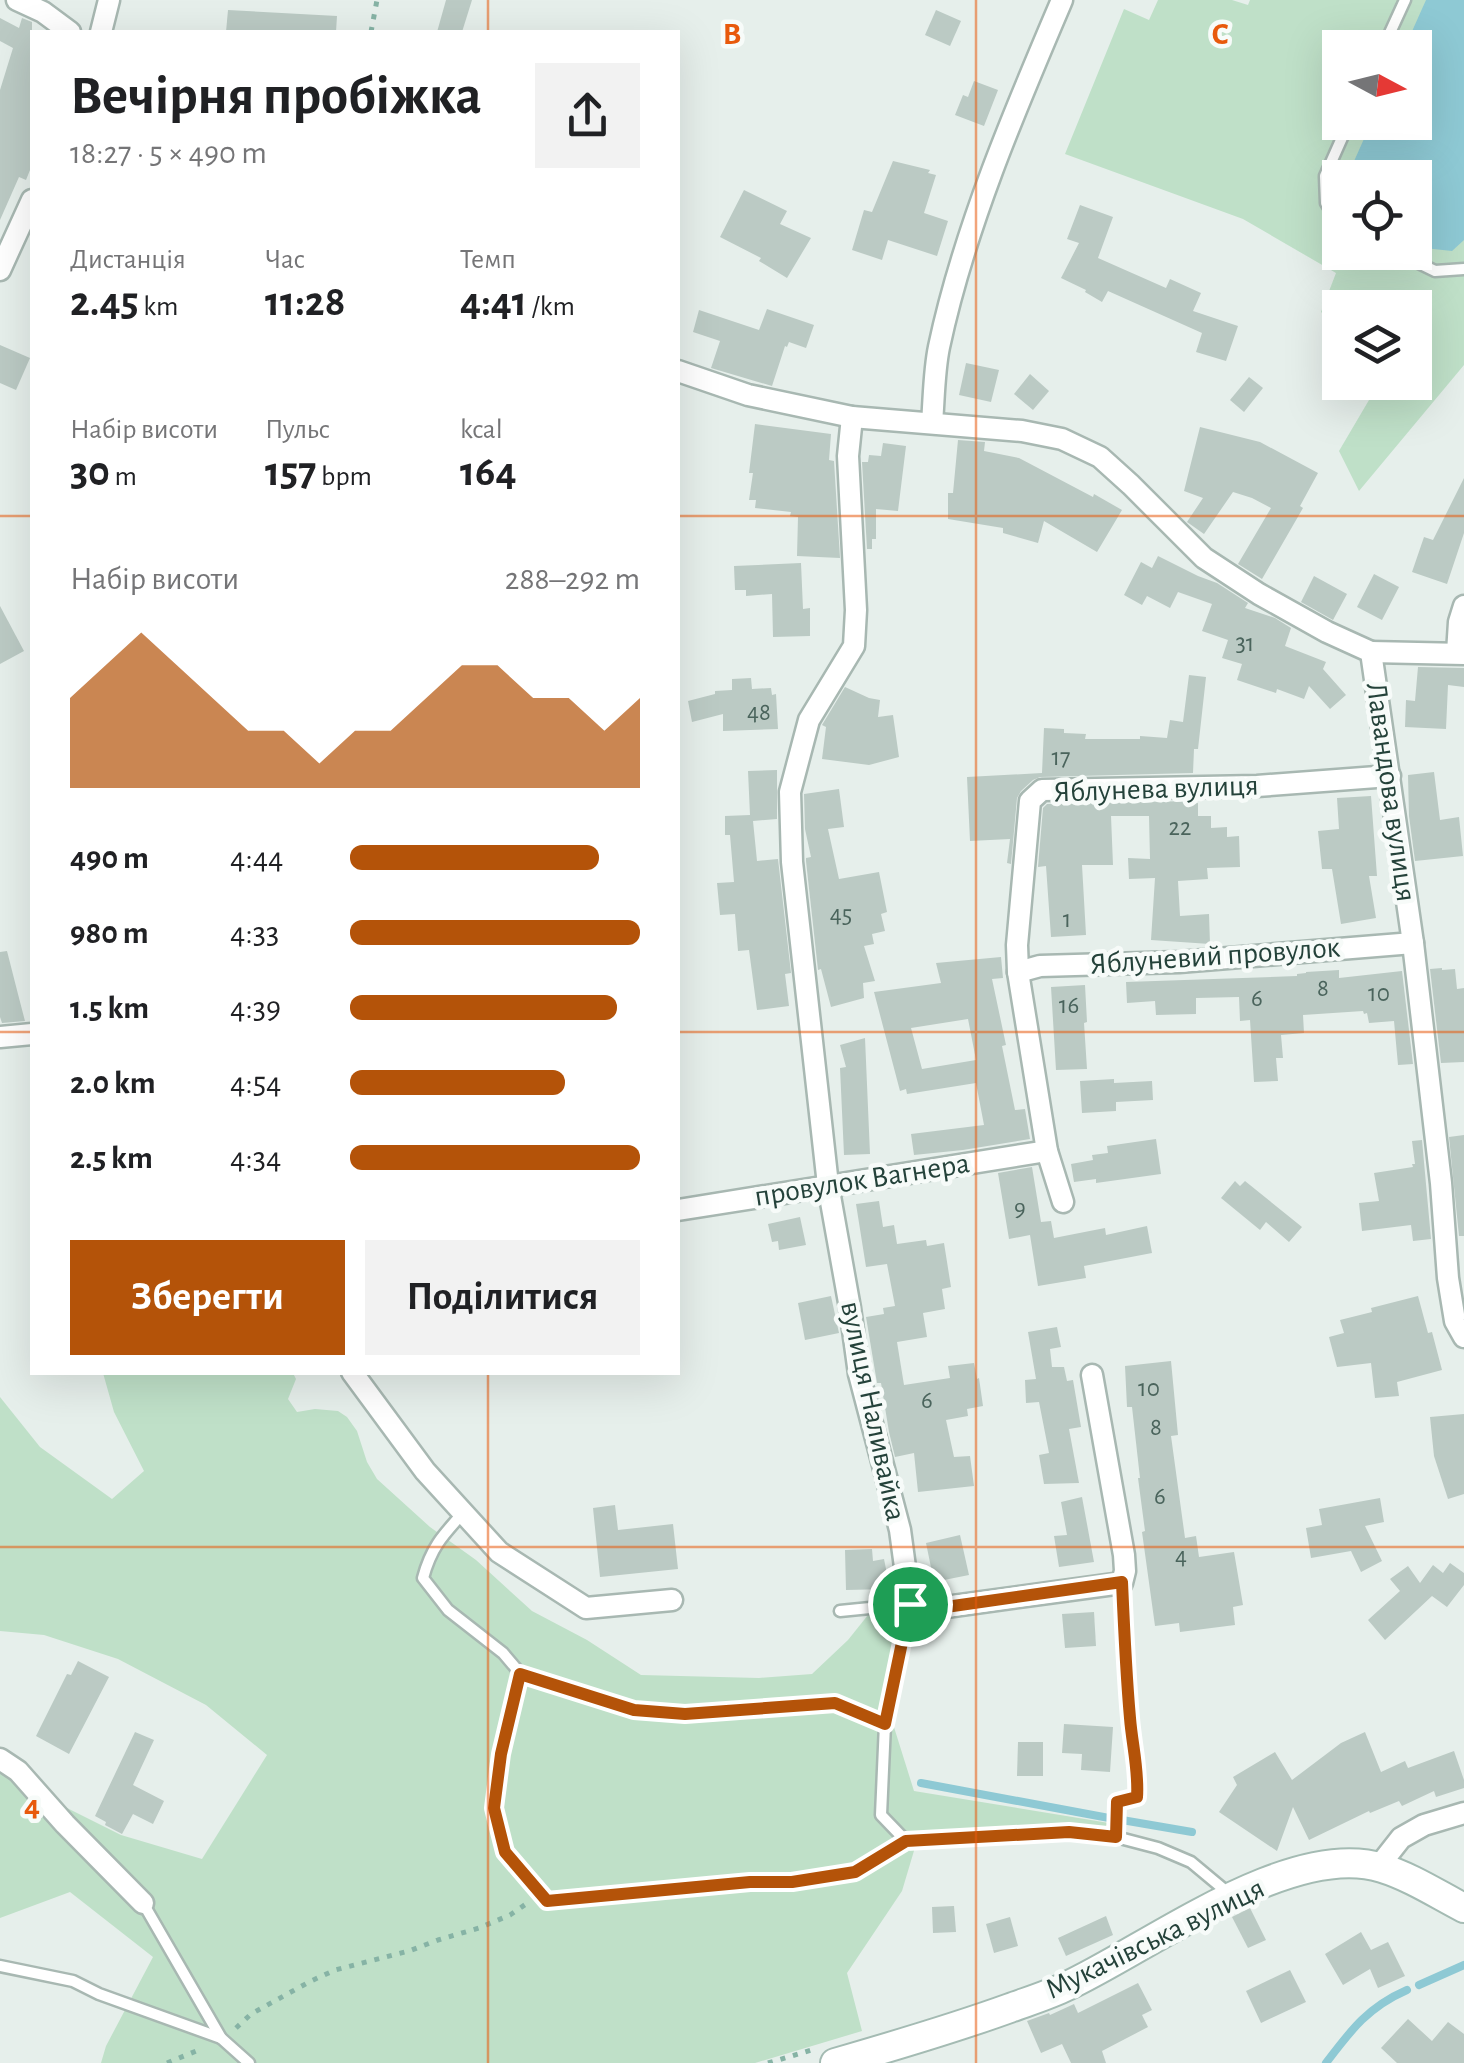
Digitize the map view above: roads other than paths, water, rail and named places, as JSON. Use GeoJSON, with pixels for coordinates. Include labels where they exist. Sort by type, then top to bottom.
{"type":"FeatureCollection","features":[{"type":"Feature","properties":{"kind":"street"},"geometry":{"type":"LineString","coordinates":[[18,0],[67,30]]}},
{"type":"Feature","properties":{"kind":"street"},"geometry":{"type":"LineString","coordinates":[[102,30],[109,0]]}},
{"type":"Feature","properties":{"kind":"street"},"geometry":{"type":"LineString","coordinates":[[932,423],[938,349],[972,230],[1022,93],[1062,0]]}},
{"type":"Feature","properties":{"kind":"street"},"geometry":{"type":"LineString","coordinates":[[0,270],[30,204]]}},
{"type":"Feature","properties":{"kind":"street","name":"Лавандова вулиця"},"geometry":{"type":"LineString","coordinates":[[680,371],[748,395],[852,417],[1062,439],[1100,457],[1204,558],[1259,594],[1371,652],[1413,943],[1448,1278],[1455,1321],[1464,1337]]}},
{"type":"Feature","properties":{"kind":"street"},"geometry":{"type":"LineString","coordinates":[[828,1185],[792,862],[790,792],[809,720],[854,646],[856,610],[848,456],[852,417]]}},
{"type":"Feature","properties":{"kind":"street"},"geometry":{"type":"LineString","coordinates":[[1371,652],[1460,653],[1459,622],[1464,606]]}},
{"type":"Feature","properties":{"kind":"street","name":"Яблунева вулиця"},"geometry":{"type":"LineString","coordinates":[[1063,1202],[1047,1151],[1018,972],[1030,801],[1042,790],[1257,786],[1390,776]]}},
{"type":"Feature","properties":{"kind":"street","name":"Яблуневий провулок"},"geometry":{"type":"LineString","coordinates":[[1018,972],[1040,966],[1179,962],[1413,943]]}},
{"type":"Feature","properties":{"kind":"street"},"geometry":{"type":"LineString","coordinates":[[0,1037],[30,1034]]}},
{"type":"Feature","properties":{"kind":"street","name":"провулок Вагнера"},"geometry":{"type":"LineString","coordinates":[[680,1210],[1047,1151]]}},
{"type":"Feature","properties":{"kind":"street","name":"вулиця Наливайка"},"geometry":{"type":"LineString","coordinates":[[828,1185],[860,1374],[900,1530],[910,1604]]}},
{"type":"Feature","properties":{"kind":"street"},"geometry":{"type":"LineString","coordinates":[[354,1375],[424,1471],[499,1552],[586,1608],[672,1600]]}},
{"type":"Feature","properties":{"kind":"street"},"geometry":{"type":"LineString","coordinates":[[910,1604],[946,1607],[1122,1582],[1126,1571],[1124,1555],[1092,1375]]}},
{"type":"Feature","properties":{"kind":"street"},"geometry":{"type":"LineString","coordinates":[[0,1759],[18,1771],[143,1903]]}},
{"type":"Feature","properties":{"kind":"street"},"geometry":{"type":"LineString","coordinates":[[1464,1813],[1424,1825],[1402,1838],[1379,1866],[1464,1908]]}},
{"type":"Feature","properties":{"kind":"street","name":"Мукачівська вулиця"},"geometry":{"type":"LineString","coordinates":[[836,2063],[945,2032],[1063,1989],[1230,1898],[1300,1870],[1342,1864],[1379,1866]]}},
{"type":"Feature","properties":{"kind":"lane"},"geometry":{"type":"LineString","coordinates":[[1391,30],[1405,0]]}},
{"type":"Feature","properties":{"kind":"lane"},"geometry":{"type":"LineString","coordinates":[[1432,270],[1464,269]]}},
{"type":"Feature","properties":{"kind":"lane"},"geometry":{"type":"LineString","coordinates":[[464,1512],[429,1556],[424,1578],[448,1610],[503,1653],[520,1674],[634,1710],[685,1714],[835,1703],[885,1724]]}},
{"type":"Feature","properties":{"kind":"lane"},"geometry":{"type":"LineString","coordinates":[[1122,1582],[1126,1680]]}},
{"type":"Feature","properties":{"kind":"lane"},"geometry":{"type":"LineString","coordinates":[[840,1611],[910,1604],[885,1724],[880,1815],[906,1841]]}},
{"type":"Feature","properties":{"kind":"lane"},"geometry":{"type":"LineString","coordinates":[[520,1674],[501,1754],[494,1808],[505,1852],[547,1901],[750,1882],[792,1882],[855,1872],[906,1841],[1069,1832],[1116,1837],[1158,1848],[1191,1862],[1230,1898]]}},
{"type":"Feature","properties":{"kind":"lane"},"geometry":{"type":"LineString","coordinates":[[143,1903],[222,2038],[250,2063]]}},
{"type":"Feature","properties":{"kind":"lane"},"geometry":{"type":"LineString","coordinates":[[0,1966],[72,1981],[222,2038]]}},
{"type":"Feature","properties":{"kind":"water"},"geometry":{"type":"Polygon","coordinates":[[[1426,0],[1464,0],[1464,240],[1452,251],[1432,249],[1432,160],[1355,160],[1363,140],[1432,140],[1432,30],[1413,30],[1426,0]]]}},
{"type":"Feature","properties":{"kind":"waterway"},"geometry":{"type":"LineString","coordinates":[[921,1783],[1109,1818]]}},
{"type":"Feature","properties":{"kind":"waterway"},"geometry":{"type":"LineString","coordinates":[[1122,1820],[1192,1832]]}},
{"type":"Feature","properties":{"kind":"waterway"},"geometry":{"type":"LineString","coordinates":[[1419,1985],[1464,1965]]}},
{"type":"Feature","properties":{"kind":"waterway"},"geometry":{"type":"LineString","coordinates":[[1326,2063],[1371,2012],[1407,1990]]}}]}
